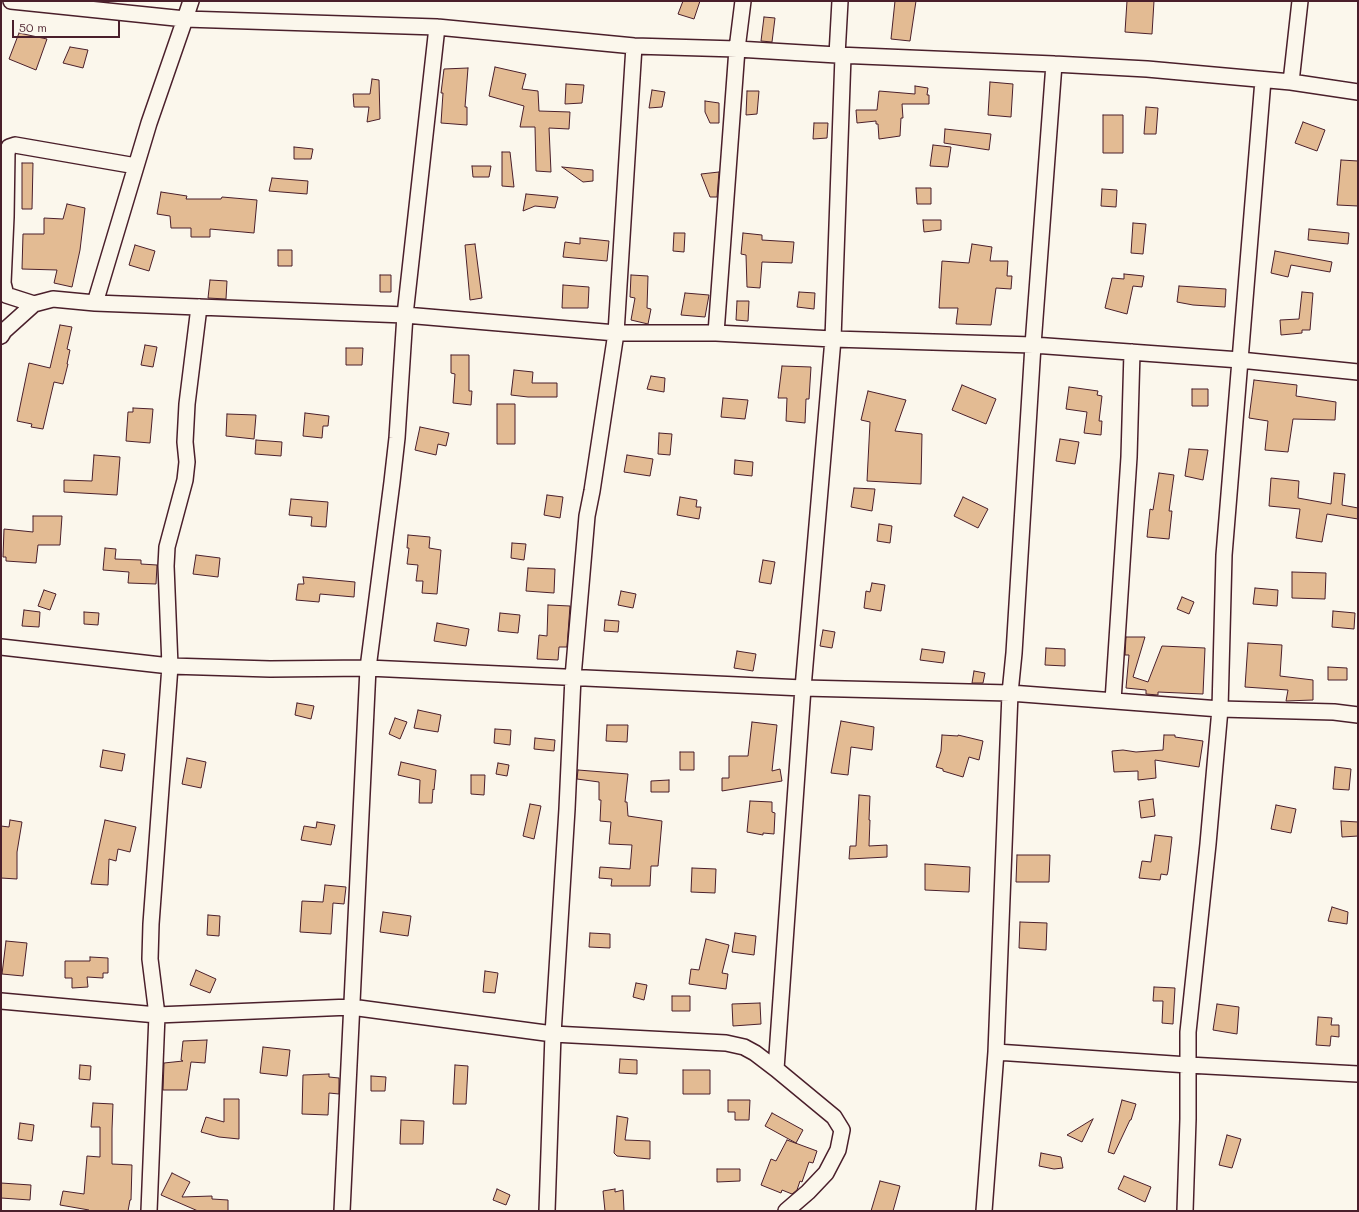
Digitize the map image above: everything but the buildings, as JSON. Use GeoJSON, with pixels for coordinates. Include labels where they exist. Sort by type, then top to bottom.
{"type":"FeatureCollection","features":[{"type":"Feature","properties":{"kind":"street"},"geometry":{"type":"LineString","coordinates":[[11,1],[185,19],[437,27],[634,46],[737,49],[840,56],[1147,69],[1291,82],[1358,92]]}},
{"type":"Feature","properties":{"kind":"street"},"geometry":{"type":"LineString","coordinates":[[95,303],[149,122],[191,1]]}},
{"type":"Feature","properties":{"kind":"street"},"geometry":{"type":"LineString","coordinates":[[716,333],[737,49],[743,1]]}},
{"type":"Feature","properties":{"kind":"street"},"geometry":{"type":"LineString","coordinates":[[776,1069],[802,688],[833,339],[840,1]]}},
{"type":"Feature","properties":{"kind":"street"},"geometry":{"type":"LineString","coordinates":[[1291,82],[1300,1]]}},
{"type":"Feature","properties":{"kind":"street"},"geometry":{"type":"LineString","coordinates":[[342,1211],[368,668],[397,438],[405,315],[437,27]]}},
{"type":"Feature","properties":{"kind":"street"},"geometry":{"type":"LineString","coordinates":[[547,1211],[553,1034],[567,809],[573,678],[587,516],[616,333],[634,46]]}},
{"type":"Feature","properties":{"kind":"street"},"geometry":{"type":"LineString","coordinates":[[984,1211],[996,1052],[1010,693],[1014,653],[1033,345],[1054,64]]}},
{"type":"Feature","properties":{"kind":"street"},"geometry":{"type":"LineString","coordinates":[[1184,1211],[1188,1119],[1190,1010],[1208,844],[1220,709],[1224,555],[1263,80]]}},
{"type":"Feature","properties":{"kind":"street"},"geometry":{"type":"LineString","coordinates":[[34,304],[6,295],[2,283],[6,216],[7,152],[9,147],[14,145],[136,166]]}},
{"type":"Feature","properties":{"kind":"street"},"geometry":{"type":"LineString","coordinates":[[1,336],[4,331],[34,304],[53,299],[95,303],[405,315],[616,333],[716,333],[833,339],[1033,345],[1240,360],[1358,372]]}},
{"type":"Feature","properties":{"kind":"street"},"geometry":{"type":"LineString","coordinates":[[149,1211],[158,1015],[150,959],[151,924],[170,666],[166,566],[167,546],[185,480],[186,404],[199,307]]}},
{"type":"Feature","properties":{"kind":"street"},"geometry":{"type":"LineString","coordinates":[[1112,701],[1129,457],[1132,352]]}},
{"type":"Feature","properties":{"kind":"street"},"geometry":{"type":"LineString","coordinates":[[1,648],[170,666],[270,669],[368,668],[802,688],[1010,693],[1220,709],[1334,712],[1358,715]]}},
{"type":"Feature","properties":{"kind":"street"},"geometry":{"type":"LineString","coordinates":[[1,1001],[158,1015],[351,1007],[553,1034],[726,1043],[744,1047],[755,1053],[776,1069],[834,1116],[842,1130],[838,1150],[826,1173],[808,1192],[786,1211]]}},
{"type":"Feature","properties":{"kind":"street"},"geometry":{"type":"LineString","coordinates":[[996,1052],[1188,1065],[1358,1074]]}}]}
